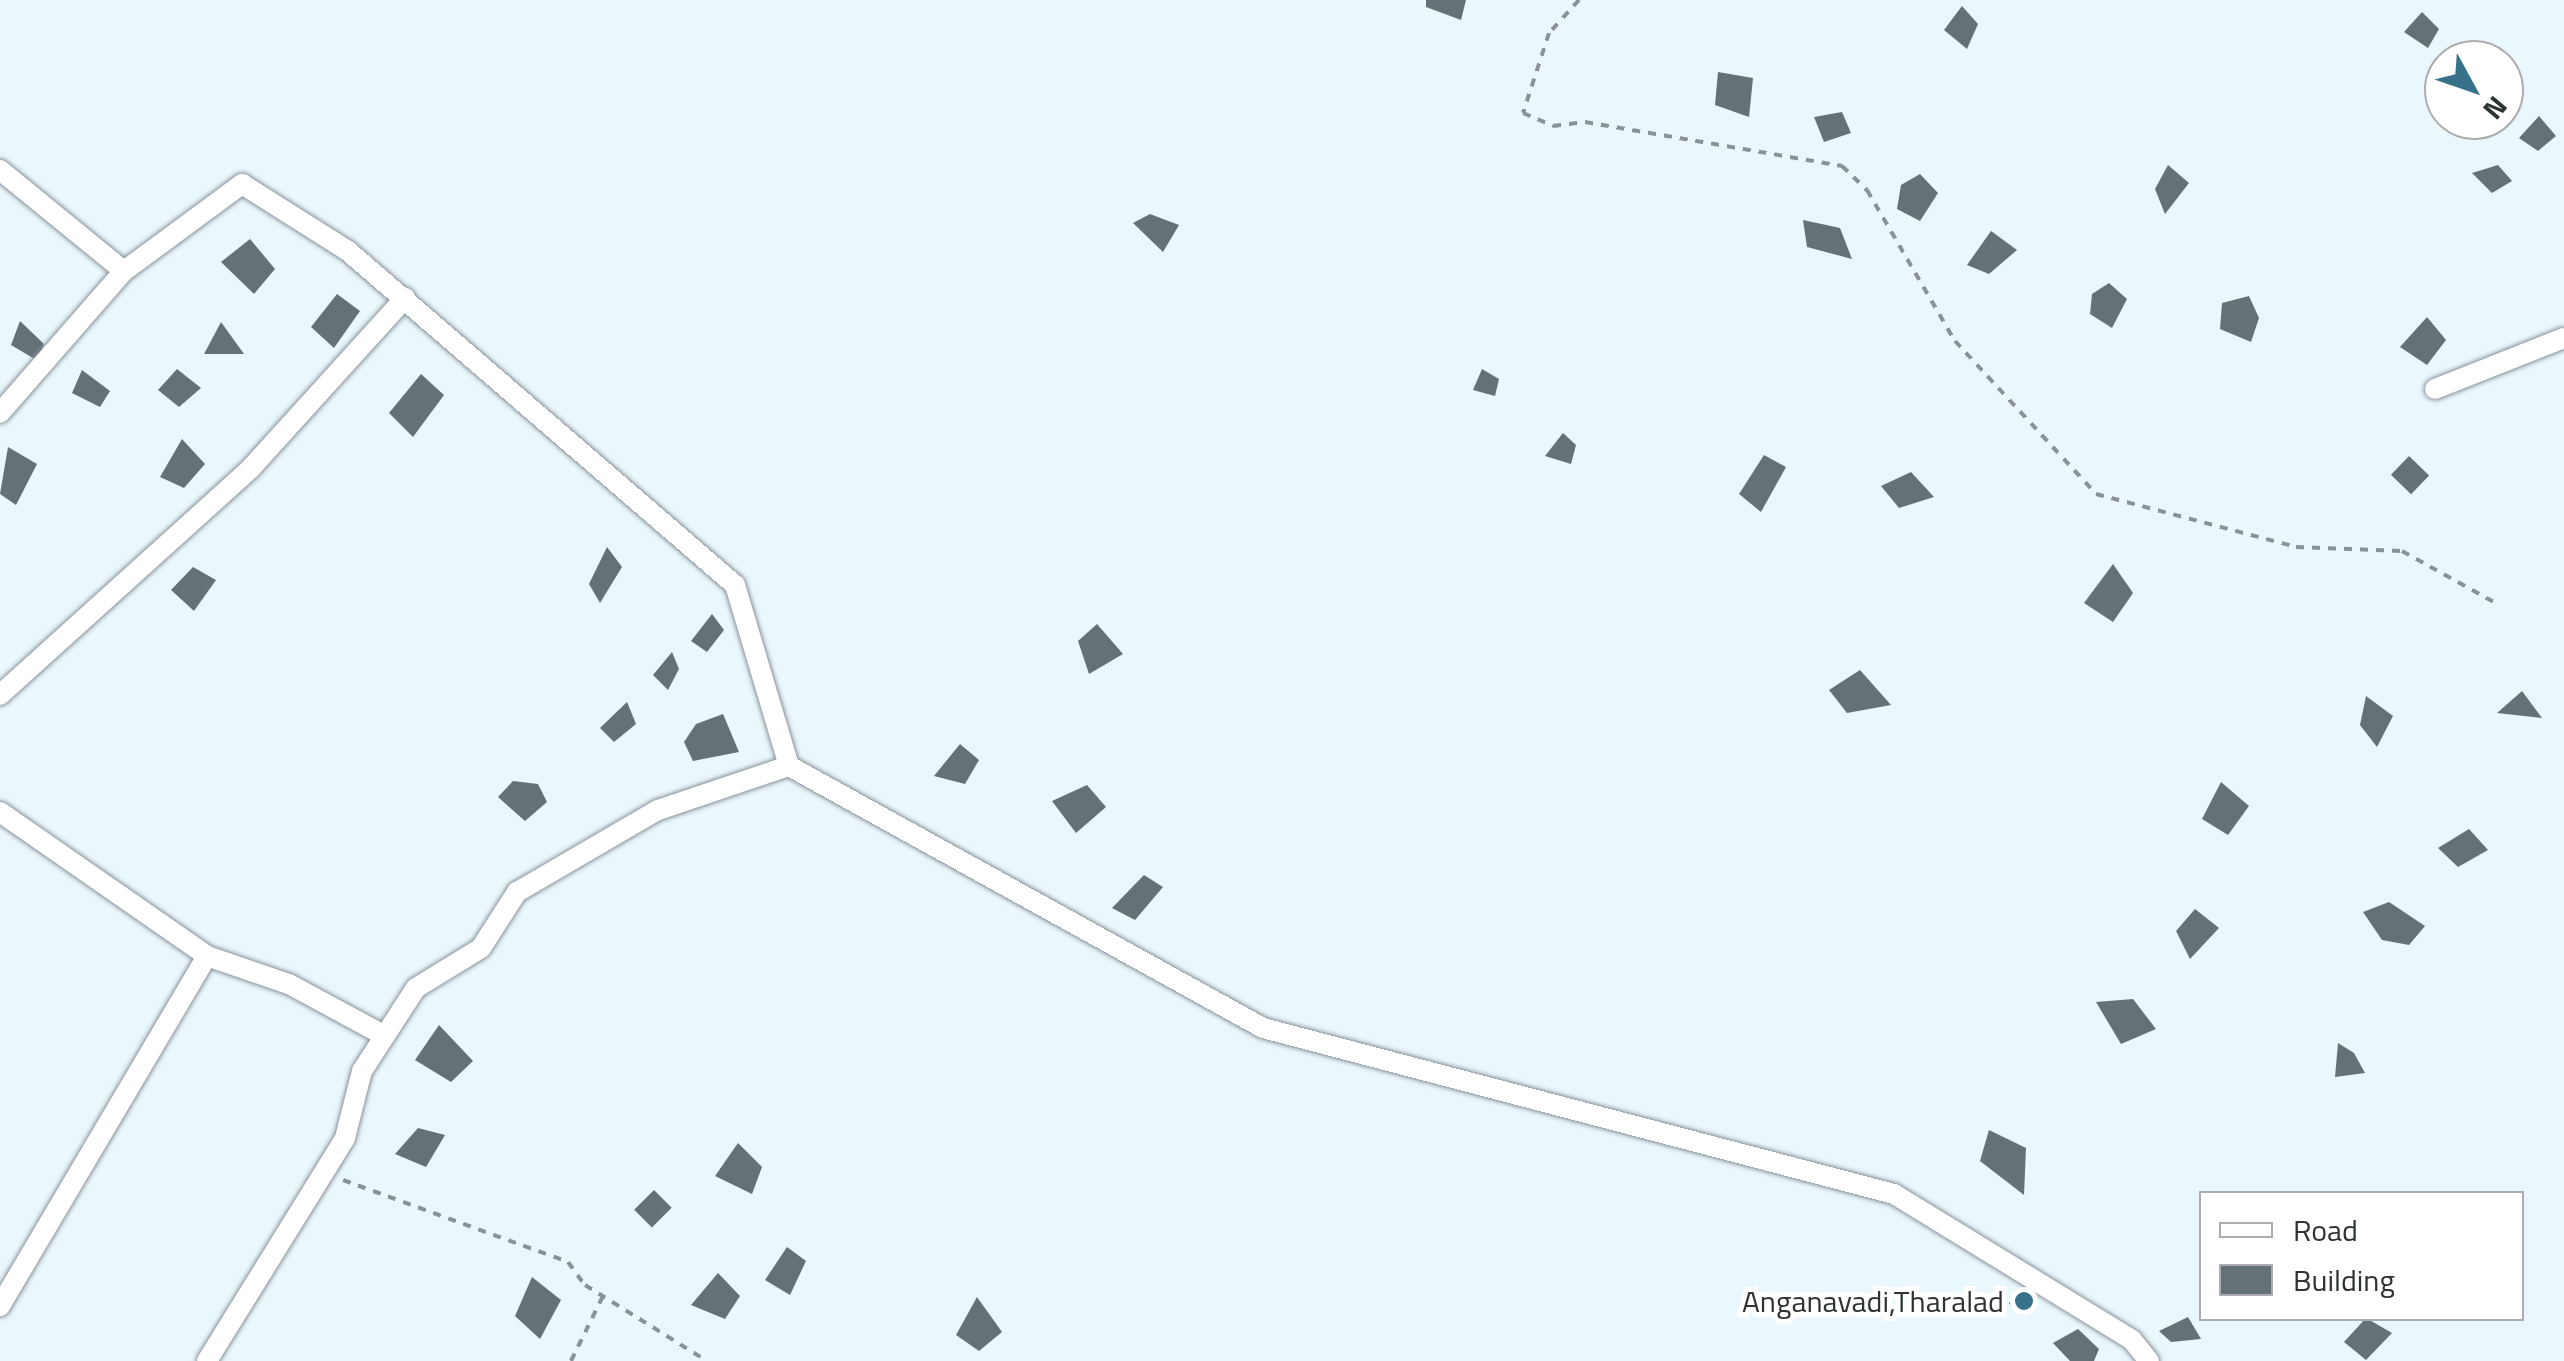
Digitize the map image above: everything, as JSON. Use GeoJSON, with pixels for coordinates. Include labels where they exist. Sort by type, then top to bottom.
{"type":"FeatureCollection","features":[{"type":"Feature","properties":{"kind":"street"},"geometry":{"type":"LineString","coordinates":[[0,170],[124,271]]}},
{"type":"Feature","properties":{"kind":"street"},"geometry":{"type":"LineString","coordinates":[[0,413],[124,271],[242,184],[405,298],[735,584],[789,766],[1263,1028],[1894,1194],[2132,1340],[2149,1361]]}},
{"type":"Feature","properties":{"kind":"street"},"geometry":{"type":"LineString","coordinates":[[0,695],[250,469],[405,298]]}},
{"type":"Feature","properties":{"kind":"street"},"geometry":{"type":"LineString","coordinates":[[2435,389],[2564,338]]}},
{"type":"Feature","properties":{"kind":"street"},"geometry":{"type":"LineString","coordinates":[[208,1361],[345,1138],[362,1071],[416,988],[481,948],[517,892],[658,810],[789,766]]}},
{"type":"Feature","properties":{"kind":"street"},"geometry":{"type":"LineString","coordinates":[[0,812],[207,956],[289,984],[385,1036]]}},
{"type":"Feature","properties":{"kind":"street"},"geometry":{"type":"LineString","coordinates":[[0,1306],[207,956]]}},
{"type":"Feature","properties":{"kind":"path"},"geometry":{"type":"LineString","coordinates":[[1579,0],[1549,33],[1523,114],[1553,126],[1586,122],[1842,166],[1867,190],[1956,341],[2096,494],[2296,547],[2402,551],[2494,602]]}},
{"type":"Feature","properties":{"kind":"path"},"geometry":{"type":"LineString","coordinates":[[319,1177],[448,1212],[490,1238],[568,1262],[603,1296],[707,1361]]}},
{"type":"Feature","properties":{"kind":"path"},"geometry":{"type":"LineString","coordinates":[[571,1361],[603,1296]]}},
{"type":"Feature","properties":{"kind":"building"},"geometry":{"type":"Polygon","coordinates":[[[1426,0],[1466,0],[1461,20],[1426,7],[1426,0]]]}},
{"type":"Feature","properties":{"kind":"building"},"geometry":{"type":"Polygon","coordinates":[[[1962,6],[1978,24],[1967,49],[1944,30],[1962,6]]]}},
{"type":"Feature","properties":{"kind":"building"},"geometry":{"type":"Polygon","coordinates":[[[2422,12],[2439,29],[2433,40],[2424,40],[2424,45],[2404,32],[2422,12]]]}},
{"type":"Feature","properties":{"kind":"building"},"geometry":{"type":"Polygon","coordinates":[[[1718,72],[1753,78],[1749,117],[1715,105],[1718,72]]]}},
{"type":"Feature","properties":{"kind":"building"},"geometry":{"type":"Polygon","coordinates":[[[1842,112],[1851,133],[1824,142],[1814,117],[1842,112]]]}},
{"type":"Feature","properties":{"kind":"building"},"geometry":{"type":"Polygon","coordinates":[[[2539,116],[2556,136],[2538,151],[2522,140],[2539,116]]]}},
{"type":"Feature","properties":{"kind":"building"},"geometry":{"type":"Polygon","coordinates":[[[2168,165],[2189,183],[2165,214],[2155,189],[2168,165]]]}},
{"type":"Feature","properties":{"kind":"building"},"geometry":{"type":"Polygon","coordinates":[[[2498,165],[2512,181],[2492,193],[2472,173],[2498,165]]]}},
{"type":"Feature","properties":{"kind":"building"},"geometry":{"type":"Polygon","coordinates":[[[1920,174],[1938,193],[1920,221],[1897,209],[1901,185],[1920,174]]]}},
{"type":"Feature","properties":{"kind":"building"},"geometry":{"type":"Polygon","coordinates":[[[1150,214],[1179,225],[1163,252],[1133,223],[1150,214]]]}},
{"type":"Feature","properties":{"kind":"building"},"geometry":{"type":"Polygon","coordinates":[[[1803,220],[1840,228],[1852,259],[1807,247],[1803,220]]]}},
{"type":"Feature","properties":{"kind":"building"},"geometry":{"type":"Polygon","coordinates":[[[1991,231],[2017,250],[1989,274],[1967,265],[1991,231]]]}},
{"type":"Feature","properties":{"kind":"building"},"geometry":{"type":"Polygon","coordinates":[[[250,239],[275,269],[254,294],[221,262],[250,239]]]}},
{"type":"Feature","properties":{"kind":"building"},"geometry":{"type":"Polygon","coordinates":[[[2109,283],[2127,299],[2112,328],[2090,314],[2092,294],[2109,283]]]}},
{"type":"Feature","properties":{"kind":"building"},"geometry":{"type":"Polygon","coordinates":[[[337,294],[360,311],[334,348],[311,327],[337,294]]]}},
{"type":"Feature","properties":{"kind":"building"},"geometry":{"type":"Polygon","coordinates":[[[2249,296],[2259,318],[2251,342],[2220,329],[2222,303],[2249,296]]]}},
{"type":"Feature","properties":{"kind":"building"},"geometry":{"type":"Polygon","coordinates":[[[2427,317],[2446,340],[2427,365],[2400,347],[2427,317]]]}},
{"type":"Feature","properties":{"kind":"building"},"geometry":{"type":"Polygon","coordinates":[[[20,321],[44,344],[38,361],[11,345],[20,321]]]}},
{"type":"Feature","properties":{"kind":"building"},"geometry":{"type":"Polygon","coordinates":[[[221,322],[244,354],[204,354],[221,322]]]}},
{"type":"Feature","properties":{"kind":"building"},"geometry":{"type":"Polygon","coordinates":[[[177,369],[201,388],[179,407],[158,390],[177,369]]]}},
{"type":"Feature","properties":{"kind":"building"},"geometry":{"type":"Polygon","coordinates":[[[1482,369],[1499,379],[1495,396],[1473,390],[1482,369]]]}},
{"type":"Feature","properties":{"kind":"building"},"geometry":{"type":"Polygon","coordinates":[[[82,370],[110,391],[100,407],[72,393],[82,370]]]}},
{"type":"Feature","properties":{"kind":"building"},"geometry":{"type":"Polygon","coordinates":[[[421,374],[444,395],[413,437],[389,413],[421,374]]]}},
{"type":"Feature","properties":{"kind":"building"},"geometry":{"type":"Polygon","coordinates":[[[1563,433],[1576,445],[1571,464],[1545,456],[1563,433]]]}},
{"type":"Feature","properties":{"kind":"building"},"geometry":{"type":"Polygon","coordinates":[[[182,439],[205,464],[184,488],[160,477],[182,439]]]}},
{"type":"Feature","properties":{"kind":"building"},"geometry":{"type":"Polygon","coordinates":[[[8,447],[37,464],[16,505],[0,494],[8,447]]]}},
{"type":"Feature","properties":{"kind":"building"},"geometry":{"type":"Polygon","coordinates":[[[1764,455],[1786,467],[1761,512],[1739,494],[1764,455]]]}},
{"type":"Feature","properties":{"kind":"building"},"geometry":{"type":"Polygon","coordinates":[[[2409,456],[2429,475],[2411,494],[2391,475],[2409,456]]]}},
{"type":"Feature","properties":{"kind":"building"},"geometry":{"type":"Polygon","coordinates":[[[1911,472],[1934,497],[1899,508],[1881,486],[1911,472]]]}},
{"type":"Feature","properties":{"kind":"building"},"geometry":{"type":"Polygon","coordinates":[[[607,547],[622,567],[600,603],[589,584],[607,547]]]}},
{"type":"Feature","properties":{"kind":"building"},"geometry":{"type":"Polygon","coordinates":[[[2113,564],[2133,593],[2113,622],[2084,603],[2113,564]]]}},
{"type":"Feature","properties":{"kind":"building"},"geometry":{"type":"Polygon","coordinates":[[[193,567],[216,580],[194,611],[171,590],[193,567]]]}},
{"type":"Feature","properties":{"kind":"building"},"geometry":{"type":"Polygon","coordinates":[[[712,614],[724,630],[707,652],[691,641],[712,614]]]}},
{"type":"Feature","properties":{"kind":"building"},"geometry":{"type":"Polygon","coordinates":[[[1097,624],[1123,654],[1089,674],[1078,641],[1097,624]]]}},
{"type":"Feature","properties":{"kind":"building"},"geometry":{"type":"Polygon","coordinates":[[[672,652],[679,669],[668,690],[653,675],[672,652]]]}},
{"type":"Feature","properties":{"kind":"building"},"geometry":{"type":"Polygon","coordinates":[[[1860,670],[1891,705],[1847,713],[1829,690],[1860,670]]]}},
{"type":"Feature","properties":{"kind":"building"},"geometry":{"type":"Polygon","coordinates":[[[2522,691],[2542,718],[2497,713],[2522,691]]]}},
{"type":"Feature","properties":{"kind":"building"},"geometry":{"type":"Polygon","coordinates":[[[2366,696],[2393,716],[2377,747],[2360,725],[2366,696]]]}},
{"type":"Feature","properties":{"kind":"building"},"geometry":{"type":"Polygon","coordinates":[[[627,702],[636,724],[614,742],[600,728],[627,702]]]}},
{"type":"Feature","properties":{"kind":"building"},"geometry":{"type":"Polygon","coordinates":[[[723,714],[739,752],[693,761],[684,742],[696,724],[723,714]]]}},
{"type":"Feature","properties":{"kind":"building"},"geometry":{"type":"Polygon","coordinates":[[[960,744],[979,760],[965,784],[934,776],[960,744]]]}},
{"type":"Feature","properties":{"kind":"building"},"geometry":{"type":"Polygon","coordinates":[[[513,781],[538,784],[547,802],[525,821],[498,797],[513,781]]]}},
{"type":"Feature","properties":{"kind":"building"},"geometry":{"type":"Polygon","coordinates":[[[2221,782],[2249,806],[2228,835],[2202,819],[2221,782]]]}},
{"type":"Feature","properties":{"kind":"building"},"geometry":{"type":"Polygon","coordinates":[[[1087,785],[1106,807],[1076,833],[1052,801],[1087,785]]]}},
{"type":"Feature","properties":{"kind":"building"},"geometry":{"type":"Polygon","coordinates":[[[2469,829],[2488,850],[2458,867],[2438,848],[2469,829]]]}},
{"type":"Feature","properties":{"kind":"building"},"geometry":{"type":"Polygon","coordinates":[[[1144,875],[1163,887],[1135,920],[1112,908],[1144,875]]]}},
{"type":"Feature","properties":{"kind":"building"},"geometry":{"type":"Polygon","coordinates":[[[2389,902],[2425,926],[2409,945],[2382,940],[2363,912],[2389,902]]]}},
{"type":"Feature","properties":{"kind":"building"},"geometry":{"type":"Polygon","coordinates":[[[2195,909],[2219,928],[2190,959],[2176,931],[2195,909]]]}},
{"type":"Feature","properties":{"kind":"building"},"geometry":{"type":"Polygon","coordinates":[[[2133,999],[2156,1029],[2121,1044],[2096,1002],[2133,999]]]}},
{"type":"Feature","properties":{"kind":"building"},"geometry":{"type":"Polygon","coordinates":[[[439,1025],[473,1061],[451,1082],[415,1060],[439,1025]]]}},
{"type":"Feature","properties":{"kind":"building"},"geometry":{"type":"Polygon","coordinates":[[[2338,1043],[2354,1053],[2365,1073],[2335,1077],[2338,1043]]]}},
{"type":"Feature","properties":{"kind":"building"},"geometry":{"type":"Polygon","coordinates":[[[418,1128],[445,1135],[426,1167],[395,1154],[418,1128]]]}},
{"type":"Feature","properties":{"kind":"building"},"geometry":{"type":"Polygon","coordinates":[[[1989,1130],[2026,1148],[2024,1195],[1980,1161],[1989,1130]]]}},
{"type":"Feature","properties":{"kind":"building"},"geometry":{"type":"Polygon","coordinates":[[[738,1143],[762,1167],[752,1194],[715,1176],[738,1143]]]}},
{"type":"Feature","properties":{"kind":"building"},"geometry":{"type":"Polygon","coordinates":[[[654,1190],[672,1208],[652,1227],[634,1210],[654,1190]]]}},
{"type":"Feature","properties":{"kind":"building"},"geometry":{"type":"Polygon","coordinates":[[[787,1247],[806,1261],[790,1295],[765,1280],[787,1247]]]}},
{"type":"Feature","properties":{"kind":"building"},"geometry":{"type":"Polygon","coordinates":[[[718,1273],[740,1296],[725,1319],[691,1305],[718,1273]]]}},
{"type":"Feature","properties":{"kind":"building"},"geometry":{"type":"Polygon","coordinates":[[[532,1277],[561,1300],[540,1339],[515,1316],[532,1277]]]}},
{"type":"Feature","properties":{"kind":"building","name":"Anganavadi,Tharalad"},"geometry":{"type":"Polygon","coordinates":[[[2024,1286],[2038,1298],[2022,1315],[2009,1303],[2024,1286]]]}},
{"type":"Feature","properties":{"kind":"building"},"geometry":{"type":"Polygon","coordinates":[[[977,1297],[1002,1332],[979,1351],[956,1335],[977,1297]]]}},
{"type":"Feature","properties":{"kind":"building"},"geometry":{"type":"Polygon","coordinates":[[[2188,1317],[2201,1339],[2171,1342],[2159,1331],[2188,1317]]]}},
{"type":"Feature","properties":{"kind":"building"},"geometry":{"type":"Polygon","coordinates":[[[2363,1321],[2371,1321],[2392,1333],[2366,1360],[2344,1342],[2363,1321]]]}},
{"type":"Feature","properties":{"kind":"building"},"geometry":{"type":"Polygon","coordinates":[[[2078,1329],[2099,1349],[2094,1361],[2070,1361],[2053,1343],[2078,1329]]]}},
{"type":"Feature","properties":{"kind":"place","name":"Anganavadi,Tharalad"},"geometry":{"type":"Point","coordinates":[2024,1301]}}]}
